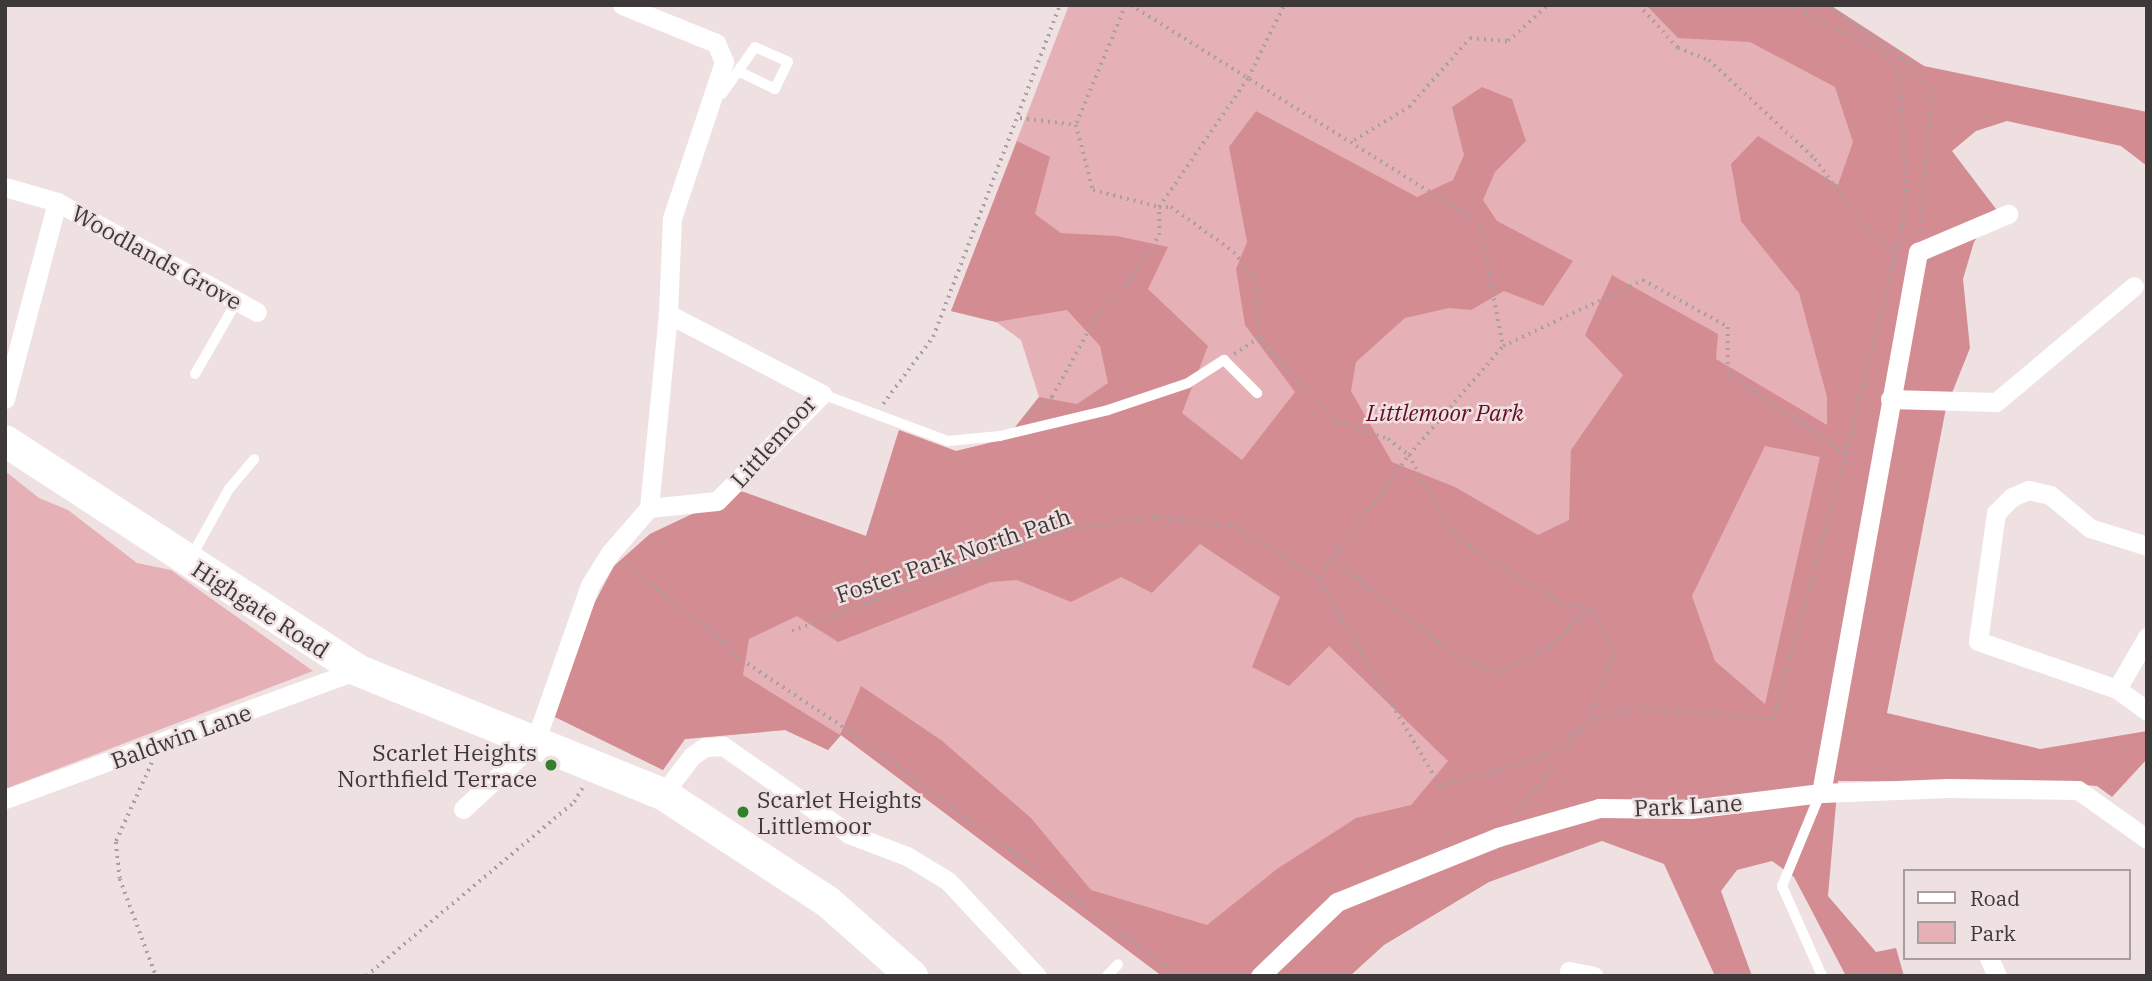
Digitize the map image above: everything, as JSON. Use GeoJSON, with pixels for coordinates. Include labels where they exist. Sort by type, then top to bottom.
{"type":"FeatureCollection","features":[{"type":"Feature","properties":{"kind":"main road","name":"Highgate Road"},"geometry":{"type":"LineString","coordinates":[[5,441],[357,670],[535,742],[597,764],[663,794],[828,902],[912,976]]}},
{"type":"Feature","properties":{"kind":"street"},"geometry":{"type":"LineString","coordinates":[[463,809],[535,742],[590,585],[610,553],[649,508],[668,314],[672,218],[724,62],[716,43],[668,20],[622,5]]}},
{"type":"Feature","properties":{"kind":"street","name":"Woodlands Grove"},"geometry":{"type":"LineString","coordinates":[[5,187],[57,202],[257,312]]}},
{"type":"Feature","properties":{"kind":"street"},"geometry":{"type":"LineString","coordinates":[[5,399],[57,202]]}},
{"type":"Feature","properties":{"kind":"street"},"geometry":{"type":"LineString","coordinates":[[1821,793],[1918,253],[2008,214]]}},
{"type":"Feature","properties":{"kind":"street"},"geometry":{"type":"LineString","coordinates":[[1890,399],[1996,402],[2134,286]]}},
{"type":"Feature","properties":{"kind":"street","name":"Littlemoor"},"geometry":{"type":"LineString","coordinates":[[649,508],[718,501],[821,394],[668,314]]}},
{"type":"Feature","properties":{"kind":"street"},"geometry":{"type":"LineString","coordinates":[[2147,546],[2090,528],[2050,495],[2029,490],[2012,496],[1996,513],[1978,641],[2117,689],[2147,711]]}},
{"type":"Feature","properties":{"kind":"street"},"geometry":{"type":"LineString","coordinates":[[2117,689],[2147,637]]}},
{"type":"Feature","properties":{"kind":"street","name":"Baldwin Lane"},"geometry":{"type":"LineString","coordinates":[[5,799],[357,670]]}},
{"type":"Feature","properties":{"kind":"street"},"geometry":{"type":"LineString","coordinates":[[663,794],[692,757],[705,747],[723,746],[849,834],[907,856],[948,881],[1037,976]]}},
{"type":"Feature","properties":{"kind":"street","name":"Park Lane"},"geometry":{"type":"LineString","coordinates":[[1260,976],[1337,902],[1498,837],[1599,808],[1691,809],[1821,793],[1948,788],[2078,790],[2147,839]]}},
{"type":"Feature","properties":{"kind":"street"},"geometry":{"type":"LineString","coordinates":[[1990,960],[1997,976]]}},
{"type":"Feature","properties":{"kind":"street"},"geometry":{"type":"LineString","coordinates":[[1569,971],[1594,976]]}},
{"type":"Feature","properties":{"kind":"lane"},"geometry":{"type":"LineString","coordinates":[[699,138],[727,84],[740,72],[755,47],[788,62],[775,89],[740,72]]}},
{"type":"Feature","properties":{"kind":"lane"},"geometry":{"type":"LineString","coordinates":[[195,374],[237,301]]}},
{"type":"Feature","properties":{"kind":"lane"},"geometry":{"type":"LineString","coordinates":[[821,394],[948,441],[1000,436],[1108,410],[1188,383],[1224,360],[1257,393]]}},
{"type":"Feature","properties":{"kind":"lane"},"geometry":{"type":"LineString","coordinates":[[188,562],[229,489],[254,458]]}},
{"type":"Feature","properties":{"kind":"lane"},"geometry":{"type":"LineString","coordinates":[[1821,793],[1782,886],[1822,976]]}},
{"type":"Feature","properties":{"kind":"lane"},"geometry":{"type":"LineString","coordinates":[[1107,976],[1118,964]]}},
{"type":"Feature","properties":{"kind":"path"},"geometry":{"type":"LineString","coordinates":[[876,413],[933,337],[1020,118],[1060,5]]}},
{"type":"Feature","properties":{"kind":"path"},"geometry":{"type":"LineString","coordinates":[[1503,346],[1480,223],[1354,141],[1129,5],[1076,125],[1093,190],[1159,207],[1171,207],[1234,253],[1256,280],[1259,338],[1337,421],[1388,439],[1409,455],[1451,533],[1561,604],[1590,608]]}},
{"type":"Feature","properties":{"kind":"path"},"geometry":{"type":"LineString","coordinates":[[1000,436],[1052,397],[1096,317],[1129,282],[1159,235],[1159,207],[1248,78],[1284,5]]}},
{"type":"Feature","properties":{"kind":"path"},"geometry":{"type":"LineString","coordinates":[[1354,141],[1409,107],[1470,38],[1508,41],[1548,5]]}},
{"type":"Feature","properties":{"kind":"path"},"geometry":{"type":"LineString","coordinates":[[1639,5],[1678,48],[1709,60],[1815,159],[1860,220],[1895,254],[1918,253],[1931,90],[1909,63],[1827,5]]}},
{"type":"Feature","properties":{"kind":"path"},"geometry":{"type":"LineString","coordinates":[[1318,578],[1409,455],[1503,346],[1643,280],[1728,327],[1728,374],[1846,454],[1895,254],[1906,189],[1899,73],[1882,52],[1787,5]]}},
{"type":"Feature","properties":{"kind":"path"},"geometry":{"type":"LineString","coordinates":[[1020,118],[1076,125]]}},
{"type":"Feature","properties":{"kind":"path"},"geometry":{"type":"LineString","coordinates":[[1224,360],[1259,338]]}},
{"type":"Feature","properties":{"kind":"path","name":"Foster Park North Path"},"geometry":{"type":"LineString","coordinates":[[792,631],[1068,529],[1153,517],[1233,526],[1318,578],[1440,786],[1541,758],[1589,720],[1643,708],[1773,719],[1846,454]]}},
{"type":"Feature","properties":{"kind":"path"},"geometry":{"type":"LineString","coordinates":[[610,553],[724,642],[736,656],[851,732],[1180,976]]}},
{"type":"Feature","properties":{"kind":"path"},"geometry":{"type":"LineString","coordinates":[[1332,560],[1458,657],[1498,672],[1549,647],[1590,608]]}},
{"type":"Feature","properties":{"kind":"path"},"geometry":{"type":"LineString","coordinates":[[1498,837],[1589,720],[1614,651],[1590,608]]}},
{"type":"Feature","properties":{"kind":"path"},"geometry":{"type":"LineString","coordinates":[[156,976],[120,879],[116,842],[158,745]]}},
{"type":"Feature","properties":{"kind":"path"},"geometry":{"type":"LineString","coordinates":[[366,976],[574,802],[597,764]]}},
{"type":"Feature","properties":{"kind":"green space","name":"Littlemoor Park"},"geometry":{"type":"Polygon","coordinates":[[[1069,5],[1817,5],[1871,39],[1812,779],[1575,798],[1162,976],[841,735],[828,750],[785,730],[685,739],[663,770],[555,717],[594,604],[614,566],[650,534],[741,491],[866,536],[899,430],[956,451],[1005,439],[1039,397],[1021,340],[996,322],[951,311],[1069,5]]]}},
{"type":"Feature","properties":{"kind":"green space"},"geometry":{"type":"Polygon","coordinates":[[[5,471],[39,498],[68,510],[137,563],[171,570],[313,671],[5,789],[5,471]]]}},
{"type":"Feature","properties":{"kind":"shaded area"},"geometry":{"type":"Polygon","coordinates":[[[1646,5],[1830,5],[1924,66],[2147,112],[2147,166],[2121,146],[2007,121],[1976,131],[1952,151],[1996,209],[1974,242],[1963,279],[1970,348],[1946,408],[1887,713],[2040,749],[2147,731],[2147,759],[2112,797],[2097,786],[2042,782],[1838,781],[1828,896],[1876,952],[1896,948],[1904,976],[1846,976],[1794,877],[1772,861],[1737,870],[1721,891],[1752,976],[1715,976],[1664,864],[1602,841],[1489,882],[1384,945],[1350,976],[1162,976],[841,735],[828,750],[785,730],[685,739],[663,770],[555,717],[594,604],[614,566],[650,534],[741,491],[866,536],[899,430],[956,451],[1006,439],[1039,397],[1077,404],[1108,383],[1100,346],[1067,310],[996,322],[951,311],[1017,141],[1050,157],[1035,214],[1061,233],[1117,236],[1168,247],[1148,289],[1208,346],[1182,413],[1242,460],[1295,392],[1245,325],[1236,269],[1247,242],[1229,147],[1256,111],[1417,197],[1453,180],[1464,155],[1452,107],[1482,87],[1512,99],[1526,141],[1495,172],[1483,200],[1497,221],[1573,261],[1543,306],[1504,291],[1471,310],[1449,308],[1405,318],[1356,362],[1351,391],[1392,462],[1455,487],[1538,535],[1569,520],[1571,450],[1623,375],[1585,335],[1612,275],[1718,334],[1716,359],[1827,425],[1827,397],[1799,293],[1741,221],[1731,164],[1758,136],[1838,185],[1853,142],[1835,87],[1750,42],[1678,38],[1646,5]],[[1765,446],[1692,596],[1715,661],[1765,704],[1820,457],[1765,446]],[[1200,544],[1152,593],[1121,577],[1071,602],[1017,580],[991,582],[838,642],[797,616],[749,639],[743,675],[840,735],[861,686],[941,740],[1031,818],[1091,890],[1207,925],[1277,869],[1356,818],[1411,805],[1448,761],[1329,646],[1289,686],[1252,667],[1280,597],[1200,544]]]}},
{"type":"Feature","properties":{"kind":"place","name":"Scarlet Heights Northfield Terrace"},"geometry":{"type":"Point","coordinates":[551,765]}},
{"type":"Feature","properties":{"kind":"place","name":"Scarlet Heights Littlemoor"},"geometry":{"type":"Point","coordinates":[743,812]}}]}
